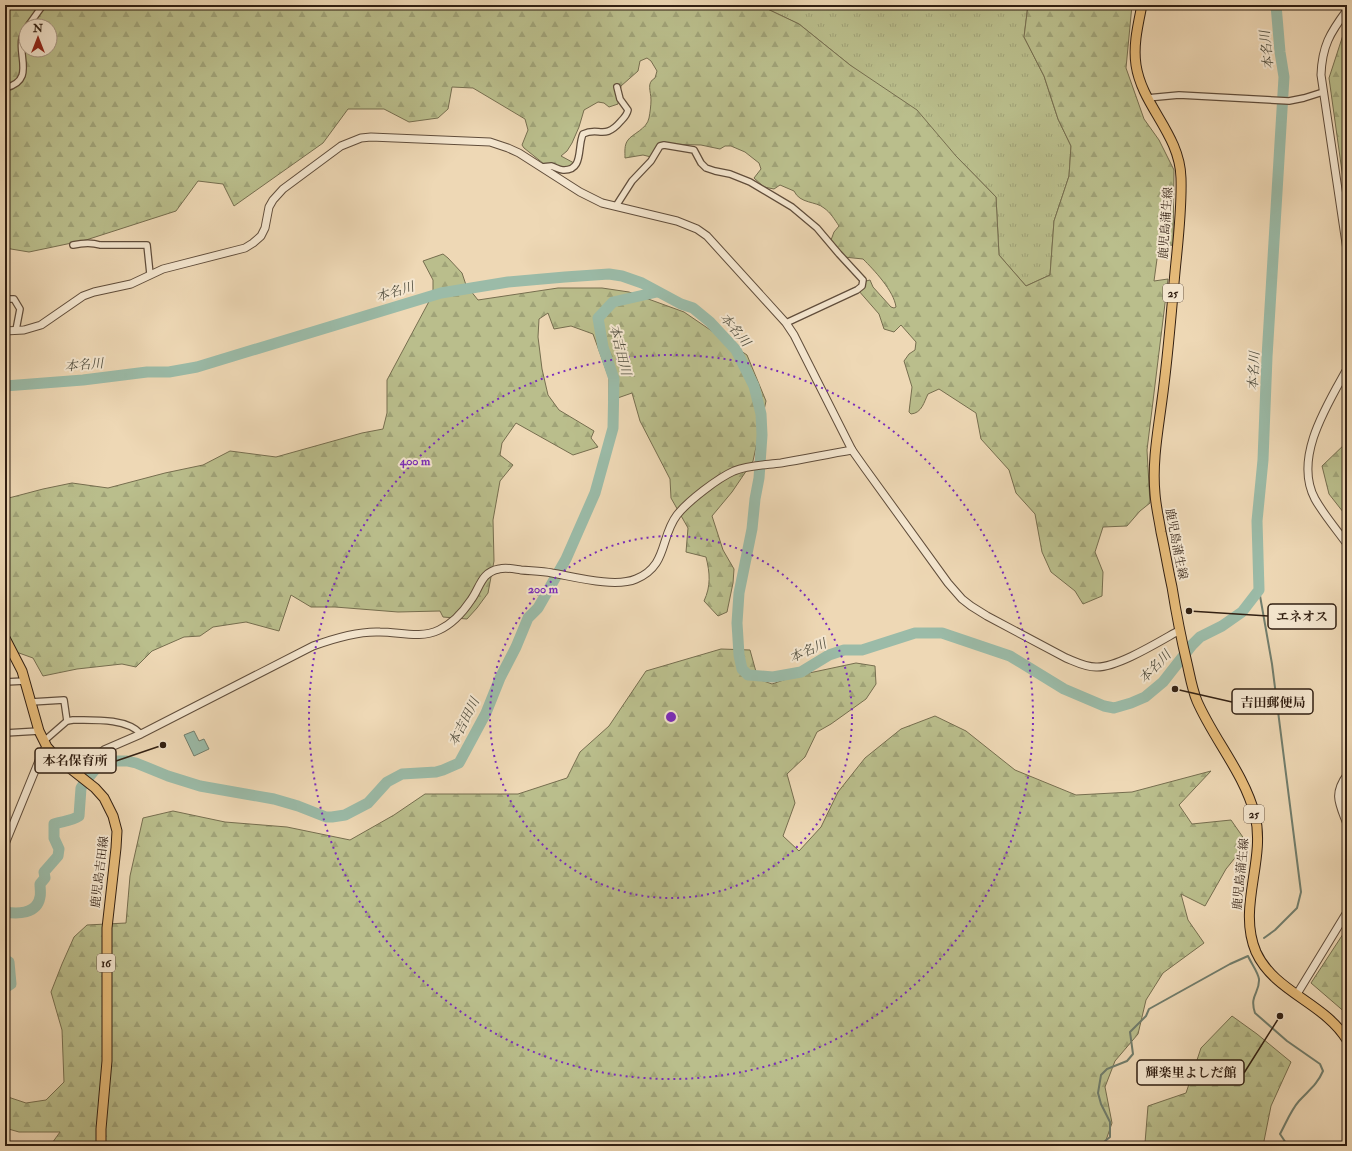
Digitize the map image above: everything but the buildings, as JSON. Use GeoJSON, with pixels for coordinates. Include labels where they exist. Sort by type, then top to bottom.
{"type":"FeatureCollection","features":[{"type":"Feature","properties":{"kind":"main road","name":"鹿児島蒲生線"},"geometry":{"type":"LineString","coordinates":[[1142,5],[1134,54],[1136,69],[1147,98],[1166,128],[1180,162],[1181,174],[1181,206],[1166,371],[1156,445],[1154,485],[1157,510],[1182,641],[1196,698],[1206,719],[1243,782],[1250,798],[1255,816],[1258,853],[1249,910],[1249,929],[1257,953],[1265,966],[1282,984],[1333,1022],[1347,1040]]}},
{"type":"Feature","properties":{"kind":"main road","name":"鹿児島吉田線"},"geometry":{"type":"LineString","coordinates":[[6,642],[16,658],[25,681],[39,731],[46,744],[56,758],[95,788],[104,798],[110,806],[117,831],[107,921],[107,1060],[101,1146]]}},
{"type":"Feature","properties":{"kind":"street"},"geometry":{"type":"LineString","coordinates":[[34,18],[43,5]]}},
{"type":"Feature","properties":{"kind":"street"},"geometry":{"type":"LineString","coordinates":[[1347,10],[1333,30],[1324,49],[1322,63],[1323,92],[1347,250]]}},
{"type":"Feature","properties":{"kind":"street"},"geometry":{"type":"LineString","coordinates":[[5,88],[16,84],[22,78],[24,71],[23,58]]}},
{"type":"Feature","properties":{"kind":"street"},"geometry":{"type":"LineString","coordinates":[[542,167],[552,166],[561,170],[571,169],[577,166],[582,134],[587,132],[605,132],[615,129],[626,116],[628,110],[620,99],[617,87]]}},
{"type":"Feature","properties":{"kind":"street"},"geometry":{"type":"LineString","coordinates":[[1147,98],[1179,95],[1290,100],[1304,98],[1323,92]]}},
{"type":"Feature","properties":{"kind":"street"},"geometry":{"type":"LineString","coordinates":[[5,331],[31,328],[41,324],[83,296],[94,292],[131,284],[163,269],[245,248],[261,236],[265,228],[269,207],[277,194],[334,150],[349,141],[361,138],[380,137],[490,142],[514,151],[580,192],[602,203],[677,221],[697,229],[715,244],[786,323],[794,335],[852,450],[948,583],[962,599],[987,616],[1072,660],[1087,666],[1104,666],[1119,662],[1180,630]]}},
{"type":"Feature","properties":{"kind":"street"},"geometry":{"type":"LineString","coordinates":[[616,206],[632,181],[651,161],[660,146],[664,145],[694,150],[700,163],[706,168],[730,174],[750,182],[792,207],[817,228],[838,254],[863,280],[862,286],[857,290],[786,323]]}},
{"type":"Feature","properties":{"kind":"street"},"geometry":{"type":"LineString","coordinates":[[73,245],[80,243],[94,243],[100,245],[147,245],[149,249],[150,274]]}},
{"type":"Feature","properties":{"kind":"street"},"geometry":{"type":"LineString","coordinates":[[5,299],[14,299],[19,305],[20,308],[16,330]]}},
{"type":"Feature","properties":{"kind":"street"},"geometry":{"type":"LineString","coordinates":[[1347,369],[1330,397],[1315,434],[1308,453],[1307,469],[1308,480],[1315,500],[1347,544]]}},
{"type":"Feature","properties":{"kind":"street"},"geometry":{"type":"LineString","coordinates":[[81,777],[98,754],[141,734],[297,655],[304,650],[323,642],[368,633],[379,632],[417,635],[428,634],[440,630],[463,611],[473,598],[478,585],[484,576],[493,570],[509,568],[552,572],[568,576],[625,583],[642,577],[654,567],[659,560],[670,527],[676,516],[683,508],[724,476],[751,466],[778,463],[852,450]]}},
{"type":"Feature","properties":{"kind":"street"},"geometry":{"type":"LineString","coordinates":[[5,682],[25,681]]}},
{"type":"Feature","properties":{"kind":"street"},"geometry":{"type":"LineString","coordinates":[[31,702],[64,700],[67,722]]}},
{"type":"Feature","properties":{"kind":"street"},"geometry":{"type":"LineString","coordinates":[[5,844],[46,744],[67,722],[73,720],[111,721],[137,729],[141,734]]}},
{"type":"Feature","properties":{"kind":"street"},"geometry":{"type":"LineString","coordinates":[[5,733],[39,731]]}},
{"type":"Feature","properties":{"kind":"street"},"geometry":{"type":"LineString","coordinates":[[1347,775],[1339,788],[1338,796],[1339,804],[1347,824]]}},
{"type":"Feature","properties":{"kind":"street"},"geometry":{"type":"LineString","coordinates":[[1297,994],[1347,912]]}},
{"type":"Feature","properties":{"kind":"green space"},"geometry":{"type":"Polygon","coordinates":[[[5,5],[759,5],[799,24],[850,65],[917,110],[956,156],[996,197],[999,255],[1026,286],[1050,275],[1054,221],[1069,176],[1071,146],[1058,119],[1044,76],[1024,37],[1028,5],[1132,5],[1126,68],[1144,119],[1159,140],[1174,170],[1173,245],[1165,246],[1157,259],[1154,281],[1168,279],[1147,450],[1150,503],[1140,511],[1127,526],[1103,527],[1095,552],[1103,572],[1102,596],[1083,604],[1075,591],[1051,572],[1042,552],[1035,514],[1016,493],[1009,470],[981,439],[976,413],[939,389],[928,394],[918,412],[911,414],[909,412],[912,387],[904,361],[909,354],[915,350],[916,342],[901,325],[894,332],[884,329],[879,314],[858,290],[863,287],[866,281],[870,280],[873,287],[891,307],[894,308],[896,307],[892,294],[883,281],[863,259],[844,257],[831,240],[834,232],[839,226],[828,212],[821,206],[800,198],[794,191],[780,185],[774,189],[764,187],[754,178],[761,169],[759,163],[745,152],[731,146],[725,146],[720,149],[701,145],[663,144],[655,149],[651,157],[643,155],[625,158],[627,142],[648,122],[649,118],[651,102],[650,85],[652,80],[655,78],[657,71],[651,61],[647,58],[640,61],[638,71],[621,86],[618,104],[609,107],[604,103],[598,102],[584,110],[572,143],[567,151],[561,156],[574,163],[574,165],[563,169],[552,164],[544,164],[524,148],[522,145],[528,130],[525,119],[473,88],[452,87],[448,109],[438,118],[409,122],[384,109],[348,109],[323,143],[234,206],[223,184],[198,181],[176,211],[86,240],[29,252],[5,248],[5,5]]]}},
{"type":"Feature","properties":{"kind":"green space"},"geometry":{"type":"Polygon","coordinates":[[[759,5],[1028,5],[1024,37],[1044,76],[1058,119],[1071,146],[1069,176],[1054,221],[1050,275],[1026,286],[999,255],[996,197],[956,156],[850,65],[799,24],[759,5]]]}},
{"type":"Feature","properties":{"kind":"green space"},"geometry":{"type":"Polygon","coordinates":[[[1347,31],[1347,190],[1344,186],[1329,78],[1344,32],[1347,31]]]}},
{"type":"Feature","properties":{"kind":"green space"},"geometry":{"type":"Polygon","coordinates":[[[443,254],[462,273],[466,285],[478,300],[558,288],[602,288],[629,292],[684,312],[747,355],[766,401],[753,461],[732,492],[712,516],[723,550],[734,569],[733,583],[727,612],[718,616],[704,601],[708,590],[709,579],[706,557],[686,552],[688,528],[671,498],[670,479],[640,421],[632,393],[609,401],[609,378],[593,334],[571,326],[554,329],[548,313],[539,319],[538,337],[542,369],[548,395],[559,410],[594,431],[591,438],[598,447],[573,455],[516,423],[502,443],[500,455],[513,465],[500,481],[493,520],[494,561],[488,593],[467,619],[443,617],[440,611],[398,612],[335,607],[311,607],[291,595],[279,631],[246,622],[213,627],[200,636],[184,637],[152,651],[136,667],[122,664],[77,669],[43,676],[33,658],[5,648],[5,499],[72,483],[108,488],[203,465],[230,451],[276,457],[362,433],[383,429],[387,413],[387,380],[433,294],[433,280],[423,261],[443,254]]]}},
{"type":"Feature","properties":{"kind":"green space"},"geometry":{"type":"Polygon","coordinates":[[[1347,442],[1347,517],[1329,494],[1322,466],[1347,442]]]}},
{"type":"Feature","properties":{"kind":"green space"},"geometry":{"type":"Polygon","coordinates":[[[721,649],[750,650],[758,679],[772,684],[795,676],[856,663],[875,666],[876,684],[866,699],[817,732],[805,757],[787,774],[795,803],[783,836],[799,851],[821,827],[838,792],[865,758],[901,729],[935,716],[966,731],[1015,770],[1076,795],[1132,792],[1211,771],[1179,805],[1192,824],[1231,820],[1247,843],[1226,869],[1205,906],[1181,894],[1188,920],[1204,943],[1163,973],[1146,1000],[1138,1034],[1115,1061],[1105,1087],[1112,1123],[1104,1146],[50,1146],[60,1132],[19,1132],[5,1128],[5,1096],[26,1103],[46,1100],[64,1082],[62,1030],[51,992],[74,937],[87,925],[126,923],[130,876],[143,818],[173,811],[225,822],[287,827],[350,840],[394,815],[425,794],[518,794],[567,778],[580,752],[609,726],[646,671],[721,649]]]}},
{"type":"Feature","properties":{"kind":"green space"},"geometry":{"type":"Polygon","coordinates":[[[1347,928],[1347,1014],[1311,983],[1347,928]]]}},
{"type":"Feature","properties":{"kind":"green space"},"geometry":{"type":"Polygon","coordinates":[[[1232,1016],[1291,1062],[1271,1106],[1263,1146],[1143,1146],[1145,1143],[1148,1106],[1186,1093],[1201,1048],[1232,1016]]]}},
{"type":"Feature","properties":{"kind":"shaded area"},"geometry":{"type":"Polygon","coordinates":[[[194,731],[199,741],[204,739],[209,749],[194,756],[184,735],[194,731]]]}},
{"type":"Feature","properties":{"kind":"waterway","name":"本名川"},"geometry":{"type":"LineString","coordinates":[[5,386],[83,380],[147,372],[169,372],[197,367],[441,293],[508,282],[609,274],[622,276],[642,283],[681,304],[693,308],[710,322],[736,350],[754,386],[761,414],[762,435],[759,478],[752,529],[739,593],[737,623],[739,655],[742,669],[748,675],[773,677],[801,672],[829,655],[844,650],[862,650],[915,633],[942,633],[1010,656],[1064,689],[1104,706],[1114,708],[1131,703],[1145,697],[1163,682],[1200,637],[1222,626],[1242,612],[1259,590],[1257,521],[1263,460],[1267,357],[1284,77],[1280,52],[1276,5]]}},
{"type":"Feature","properties":{"kind":"waterway","name":"本吉田川"},"geometry":{"type":"LineString","coordinates":[[5,912],[26,912],[31,910],[38,903],[40,884],[45,878],[44,872],[58,856],[59,849],[54,838],[54,824],[79,816],[81,788],[98,766],[105,762],[127,761],[136,763],[168,776],[200,786],[274,799],[298,806],[326,817],[345,815],[368,803],[387,782],[402,774],[436,772],[459,763],[486,713],[500,678],[516,647],[528,618],[538,608],[566,559],[595,493],[613,428],[614,379],[603,347],[598,318],[613,302],[657,292]]}},
{"type":"Feature","properties":{"kind":"waterway"},"geometry":{"type":"LineString","coordinates":[[1259,590],[1272,664],[1301,892],[1297,908],[1275,930],[1264,938]]}},
{"type":"Feature","properties":{"kind":"waterway"},"geometry":{"type":"LineString","coordinates":[[1099,1146],[1110,1137],[1110,1122],[1101,1104],[1098,1093],[1101,1075],[1107,1069],[1127,1061],[1133,1054],[1130,1032],[1146,1016],[1149,1009],[1230,964],[1248,956],[1259,979],[1258,988],[1253,1002],[1255,1013],[1287,1041],[1320,1064],[1323,1071],[1315,1084],[1294,1108],[1280,1134],[1288,1146]]}},
{"type":"Feature","properties":{"kind":"waterway","name":"本吉田川"},"geometry":{"type":"LineString","coordinates":[[5,960],[9,962],[11,984],[5,988]]}},
{"type":"Feature","properties":{"kind":"place","name":"エネオス"},"geometry":{"type":"Point","coordinates":[1189,611]}},
{"type":"Feature","properties":{"kind":"place","name":"吉田郵便局"},"geometry":{"type":"Point","coordinates":[1175,689]}},
{"type":"Feature","properties":{"kind":"place","name":"本名保育所"},"geometry":{"type":"Point","coordinates":[163,745]}},
{"type":"Feature","properties":{"kind":"place","name":"輝楽里よしだ館"},"geometry":{"type":"Point","coordinates":[1280,1016]}}]}
